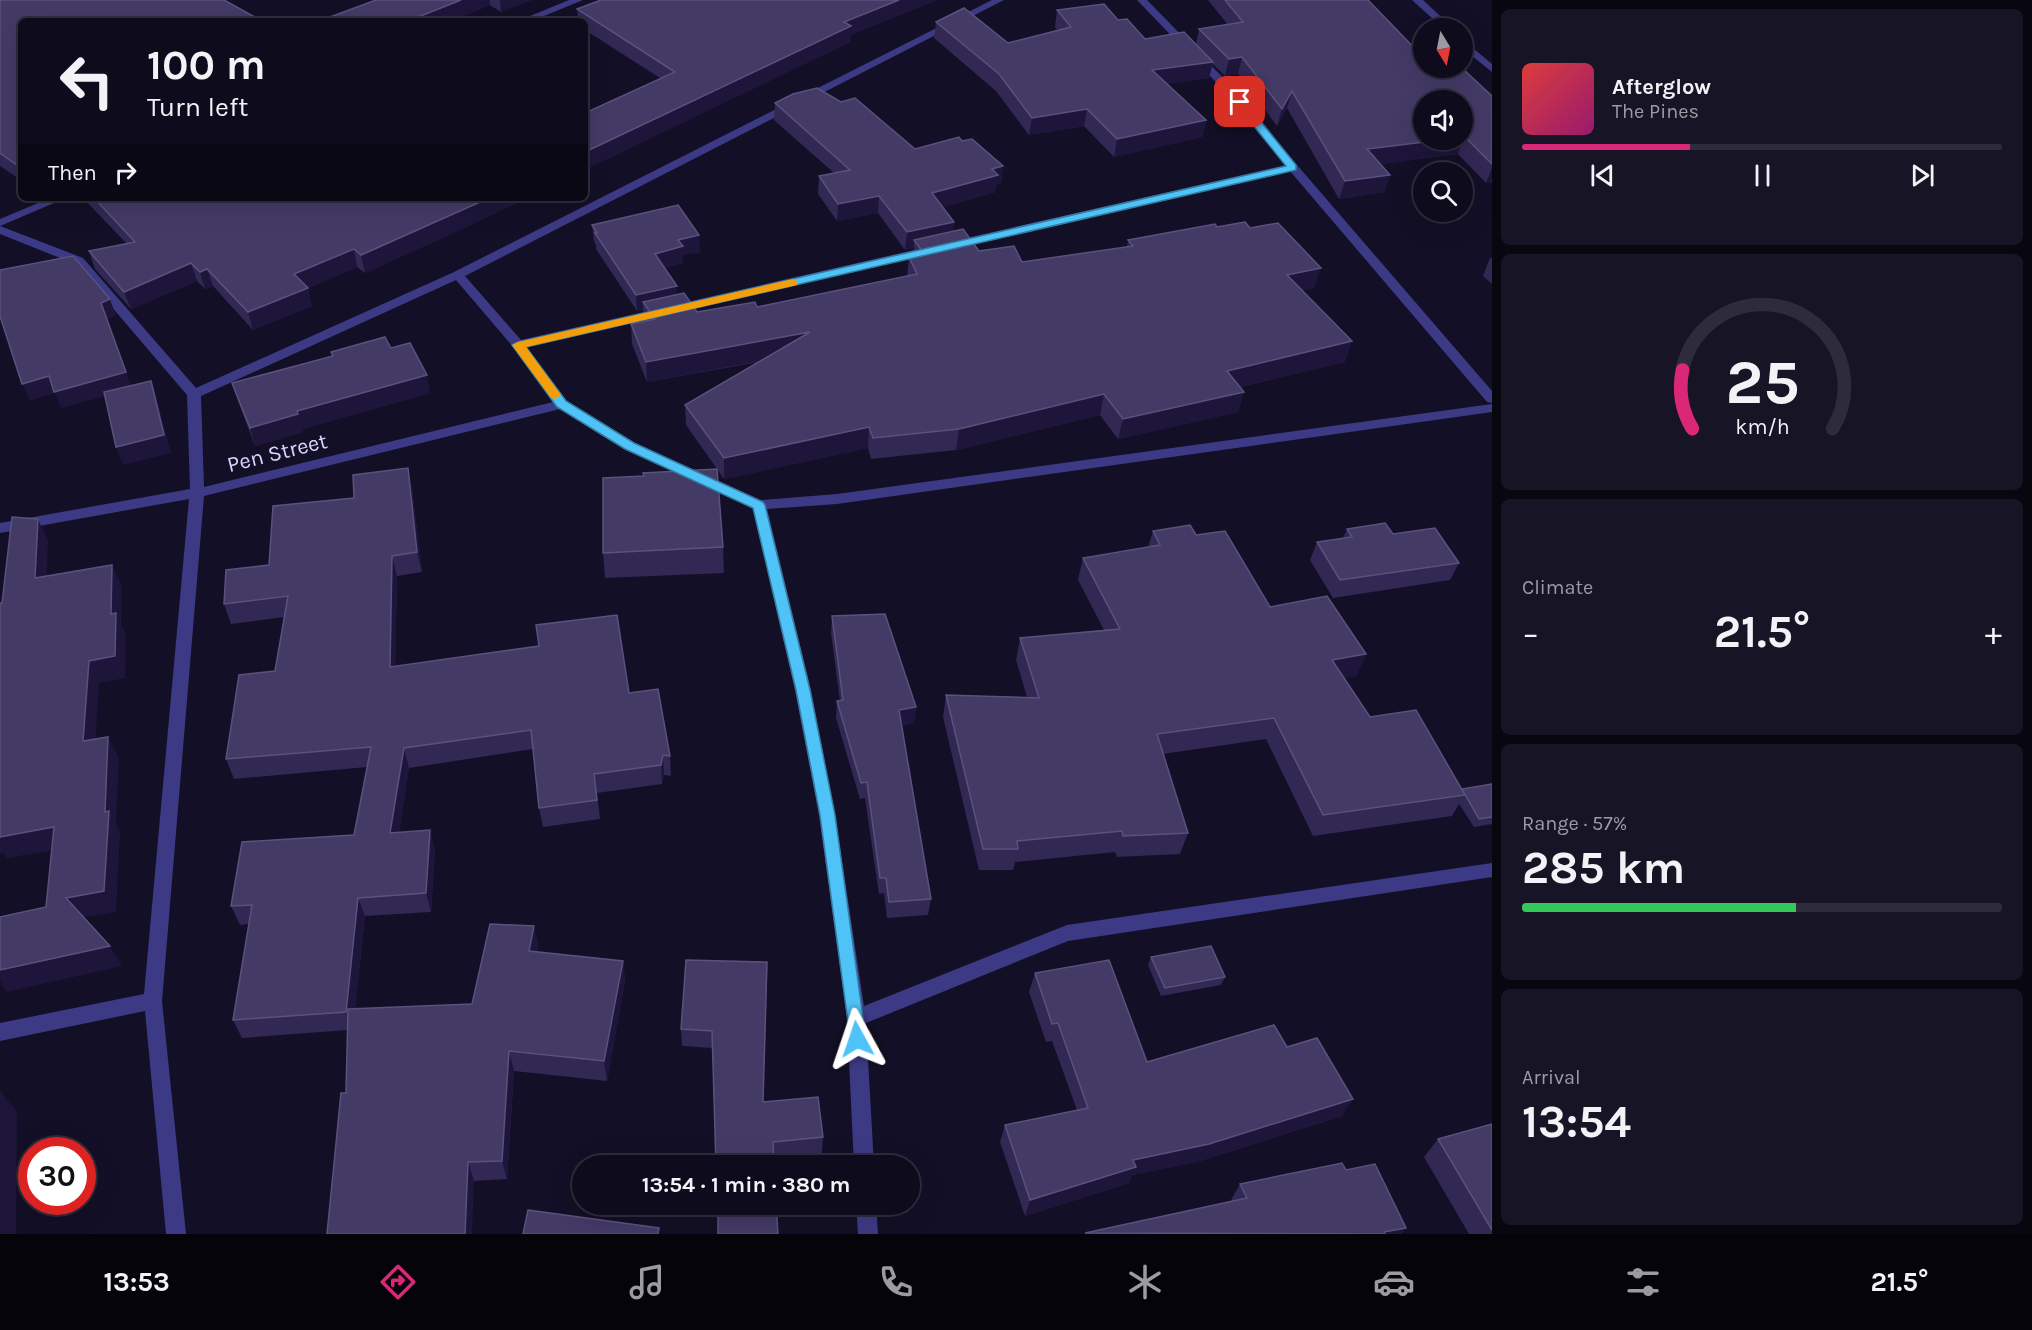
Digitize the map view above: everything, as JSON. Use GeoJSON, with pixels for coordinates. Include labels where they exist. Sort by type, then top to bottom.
{"type":"FeatureCollection","features":[{"type":"Feature","properties":{"kind":"street"},"geometry":{"type":"LineString","coordinates":[[531,18],[578,0]]}},
{"type":"Feature","properties":{"kind":"street"},"geometry":{"type":"LineString","coordinates":[[194,394],[458,275],[999,0]]}},
{"type":"Feature","properties":{"kind":"street"},"geometry":{"type":"LineString","coordinates":[[1142,0],[1240,102],[1492,399]]}},
{"type":"Feature","properties":{"kind":"street"},"geometry":{"type":"LineString","coordinates":[[1417,0],[1437,18]]}},
{"type":"Feature","properties":{"kind":"street"},"geometry":{"type":"LineString","coordinates":[[1473,52],[1492,69]]}},
{"type":"Feature","properties":{"kind":"street"},"geometry":{"type":"LineString","coordinates":[[518,345],[1293,167]]}},
{"type":"Feature","properties":{"kind":"street"},"geometry":{"type":"LineString","coordinates":[[0,223],[53,201]]}},
{"type":"Feature","properties":{"kind":"street"},"geometry":{"type":"LineString","coordinates":[[0,230],[79,261],[194,394],[197,493],[153,1001],[176,1234]]}},
{"type":"Feature","properties":{"kind":"street"},"geometry":{"type":"LineString","coordinates":[[458,275],[518,345],[561,404],[630,446],[759,505],[837,499],[1492,408]]}},
{"type":"Feature","properties":{"kind":"street","name":"Pen Street"},"geometry":{"type":"LineString","coordinates":[[0,528],[197,493],[561,404]]}},
{"type":"Feature","properties":{"kind":"street"},"geometry":{"type":"LineString","coordinates":[[759,505],[803,690],[825,803],[856,1018],[863,1155]]}},
{"type":"Feature","properties":{"kind":"street"},"geometry":{"type":"LineString","coordinates":[[856,1018],[1066,933],[1492,870]]}},
{"type":"Feature","properties":{"kind":"street"},"geometry":{"type":"LineString","coordinates":[[0,1032],[153,1001]]}},
{"type":"Feature","properties":{"kind":"street"},"geometry":{"type":"LineString","coordinates":[[867,1215],[868,1234]]}},
{"type":"Feature","properties":{"kind":"building"},"geometry":{"type":"Polygon","coordinates":[[[0,0],[224,0],[257,18],[18,18],[18,166],[0,153],[0,0]]]}},
{"type":"Feature","properties":{"kind":"building"},"geometry":{"type":"Polygon","coordinates":[[[376,0],[461,0],[416,18],[330,17],[376,0]]]}},
{"type":"Feature","properties":{"kind":"building"},"geometry":{"type":"Polygon","coordinates":[[[601,0],[899,0],[844,22],[851,26],[588,151],[588,112],[675,72],[577,9],[601,0]]]}},
{"type":"Feature","properties":{"kind":"building"},"geometry":{"type":"Polygon","coordinates":[[[1225,0],[1368,0],[1413,47],[1413,78],[1473,78],[1492,96],[1492,164],[1473,145],[1473,90],[1413,90],[1413,143],[1367,149],[1390,175],[1345,181],[1292,91],[1282,109],[1242,57],[1229,59],[1199,29],[1243,22],[1225,0]]]}},
{"type":"Feature","properties":{"kind":"building"},"geometry":{"type":"Polygon","coordinates":[[[1104,4],[1118,20],[1127,19],[1145,39],[1184,32],[1213,62],[1152,70],[1206,120],[1117,139],[1087,109],[1032,118],[999,74],[936,22],[964,8],[1008,43],[1071,27],[1057,10],[1104,4]]]}},
{"type":"Feature","properties":{"kind":"building"},"geometry":{"type":"Polygon","coordinates":[[[817,88],[841,102],[855,98],[915,149],[959,137],[962,141],[972,139],[1003,166],[992,169],[998,175],[932,193],[954,222],[907,232],[879,196],[838,204],[819,176],[850,170],[775,103],[793,94],[817,88]]]}},
{"type":"Feature","properties":{"kind":"building"},"geometry":{"type":"Polygon","coordinates":[[[97,201],[482,201],[361,255],[354,249],[294,274],[308,288],[248,312],[207,269],[200,272],[191,263],[124,292],[89,251],[135,242],[97,201]]]}},
{"type":"Feature","properties":{"kind":"building"},"geometry":{"type":"Polygon","coordinates":[[[678,205],[699,235],[678,240],[683,246],[655,254],[677,286],[636,295],[592,225],[678,205]]]}},
{"type":"Feature","properties":{"kind":"building"},"geometry":{"type":"Polygon","coordinates":[[[1245,222],[1250,228],[1278,223],[1321,268],[1287,275],[1352,341],[1227,371],[1244,392],[1123,419],[1104,394],[959,429],[873,438],[869,427],[724,458],[685,405],[810,332],[646,362],[631,324],[655,319],[643,302],[684,293],[697,312],[755,302],[757,307],[917,274],[909,257],[925,255],[914,240],[963,229],[979,251],[1014,246],[1022,262],[1133,246],[1128,240],[1215,224],[1217,227],[1245,222]]]}},
{"type":"Feature","properties":{"kind":"building"},"geometry":{"type":"Polygon","coordinates":[[[73,256],[110,299],[101,303],[126,372],[54,392],[49,376],[22,384],[0,316],[0,270],[73,256]]]}},
{"type":"Feature","properties":{"kind":"building"},"geometry":{"type":"Polygon","coordinates":[[[385,337],[391,348],[410,343],[427,375],[297,411],[298,414],[250,428],[232,383],[333,356],[331,352],[385,337]]]}},
{"type":"Feature","properties":{"kind":"building"},"geometry":{"type":"Polygon","coordinates":[[[151,381],[164,435],[116,447],[104,392],[151,381]]]}},
{"type":"Feature","properties":{"kind":"building"},"geometry":{"type":"Polygon","coordinates":[[[408,468],[417,552],[392,556],[390,667],[539,646],[536,625],[617,615],[629,693],[658,689],[670,756],[663,755],[661,765],[594,774],[597,800],[539,808],[531,730],[404,748],[390,833],[430,830],[426,893],[358,898],[346,1012],[233,1020],[252,905],[231,906],[242,842],[354,835],[371,747],[226,759],[239,675],[275,671],[288,596],[224,604],[226,570],[269,565],[273,506],[354,498],[353,475],[408,468]]]}},
{"type":"Feature","properties":{"kind":"building"},"geometry":{"type":"Polygon","coordinates":[[[717,469],[723,547],[603,553],[603,478],[644,476],[643,473],[717,469]]]}},
{"type":"Feature","properties":{"kind":"building"},"geometry":{"type":"Polygon","coordinates":[[[12,517],[38,519],[35,578],[112,565],[111,614],[116,613],[115,656],[89,661],[83,741],[108,737],[105,812],[109,811],[104,891],[66,898],[110,946],[0,970],[0,917],[46,907],[54,827],[0,837],[0,603],[2,603],[12,517]]]}},
{"type":"Feature","properties":{"kind":"building"},"geometry":{"type":"Polygon","coordinates":[[[1385,523],[1393,534],[1435,528],[1459,563],[1340,580],[1317,542],[1352,537],[1347,529],[1385,523]]]}},
{"type":"Feature","properties":{"kind":"building"},"geometry":{"type":"Polygon","coordinates":[[[1190,525],[1196,535],[1225,531],[1270,607],[1327,596],[1366,654],[1332,660],[1370,717],[1416,710],[1465,795],[1323,815],[1274,718],[1157,734],[1188,833],[1123,836],[1122,831],[1017,841],[1018,849],[983,849],[946,695],[1039,698],[1020,638],[1120,629],[1083,558],[1160,545],[1153,531],[1190,525]]]}},
{"type":"Feature","properties":{"kind":"building"},"geometry":{"type":"Polygon","coordinates":[[[885,614],[916,707],[899,710],[931,899],[889,902],[886,878],[880,878],[867,782],[861,783],[837,701],[843,700],[832,616],[885,614]]]}},
{"type":"Feature","properties":{"kind":"building"},"geometry":{"type":"Polygon","coordinates":[[[1492,784],[1492,817],[1479,819],[1462,789],[1492,784]]]}},
{"type":"Feature","properties":{"kind":"building"},"geometry":{"type":"Polygon","coordinates":[[[490,924],[534,926],[529,951],[623,961],[604,1061],[509,1051],[502,1161],[468,1162],[465,1234],[327,1234],[341,1093],[346,1093],[348,1009],[472,1004],[490,924]]]}},
{"type":"Feature","properties":{"kind":"building"},"geometry":{"type":"Polygon","coordinates":[[[1211,946],[1225,977],[1165,988],[1151,957],[1211,946]]]}},
{"type":"Feature","properties":{"kind":"building"},"geometry":{"type":"Polygon","coordinates":[[[686,960],[767,962],[763,1102],[818,1097],[823,1137],[773,1142],[774,1155],[716,1155],[712,1031],[681,1029],[686,960]]]}},
{"type":"Feature","properties":{"kind":"building"},"geometry":{"type":"Polygon","coordinates":[[[1109,960],[1147,1062],[1274,1025],[1287,1047],[1317,1038],[1353,1099],[1209,1144],[1133,1160],[1136,1167],[1030,1200],[1005,1125],[1088,1108],[1058,1023],[1052,1024],[1035,973],[1109,960]]]}},
{"type":"Feature","properties":{"kind":"building"},"geometry":{"type":"Polygon","coordinates":[[[1492,1124],[1492,1230],[1438,1139],[1492,1124]]]}},
{"type":"Feature","properties":{"kind":"building"},"geometry":{"type":"Polygon","coordinates":[[[1342,1163],[1346,1170],[1375,1164],[1406,1228],[1384,1232],[1385,1234],[1085,1233],[1247,1198],[1240,1184],[1342,1163]]]}},
{"type":"Feature","properties":{"kind":"building"},"geometry":{"type":"Polygon","coordinates":[[[528,1210],[659,1228],[658,1234],[523,1234],[528,1210]]]}},
{"type":"Feature","properties":{"kind":"building"},"geometry":{"type":"Polygon","coordinates":[[[718,1215],[777,1215],[778,1234],[718,1234],[718,1215]]]}},
{"type":"Feature","properties":{"kind":"slow traffic"},"geometry":{"type":"LineString","coordinates":[[555,395],[518,345],[793,282]]}},
{"type":"Feature","properties":{"kind":"route"},"geometry":{"type":"LineString","coordinates":[[857,1039],[827,815],[803,690],[759,505],[630,446],[561,404],[518,345],[1293,167],[1240,102]]}}]}
